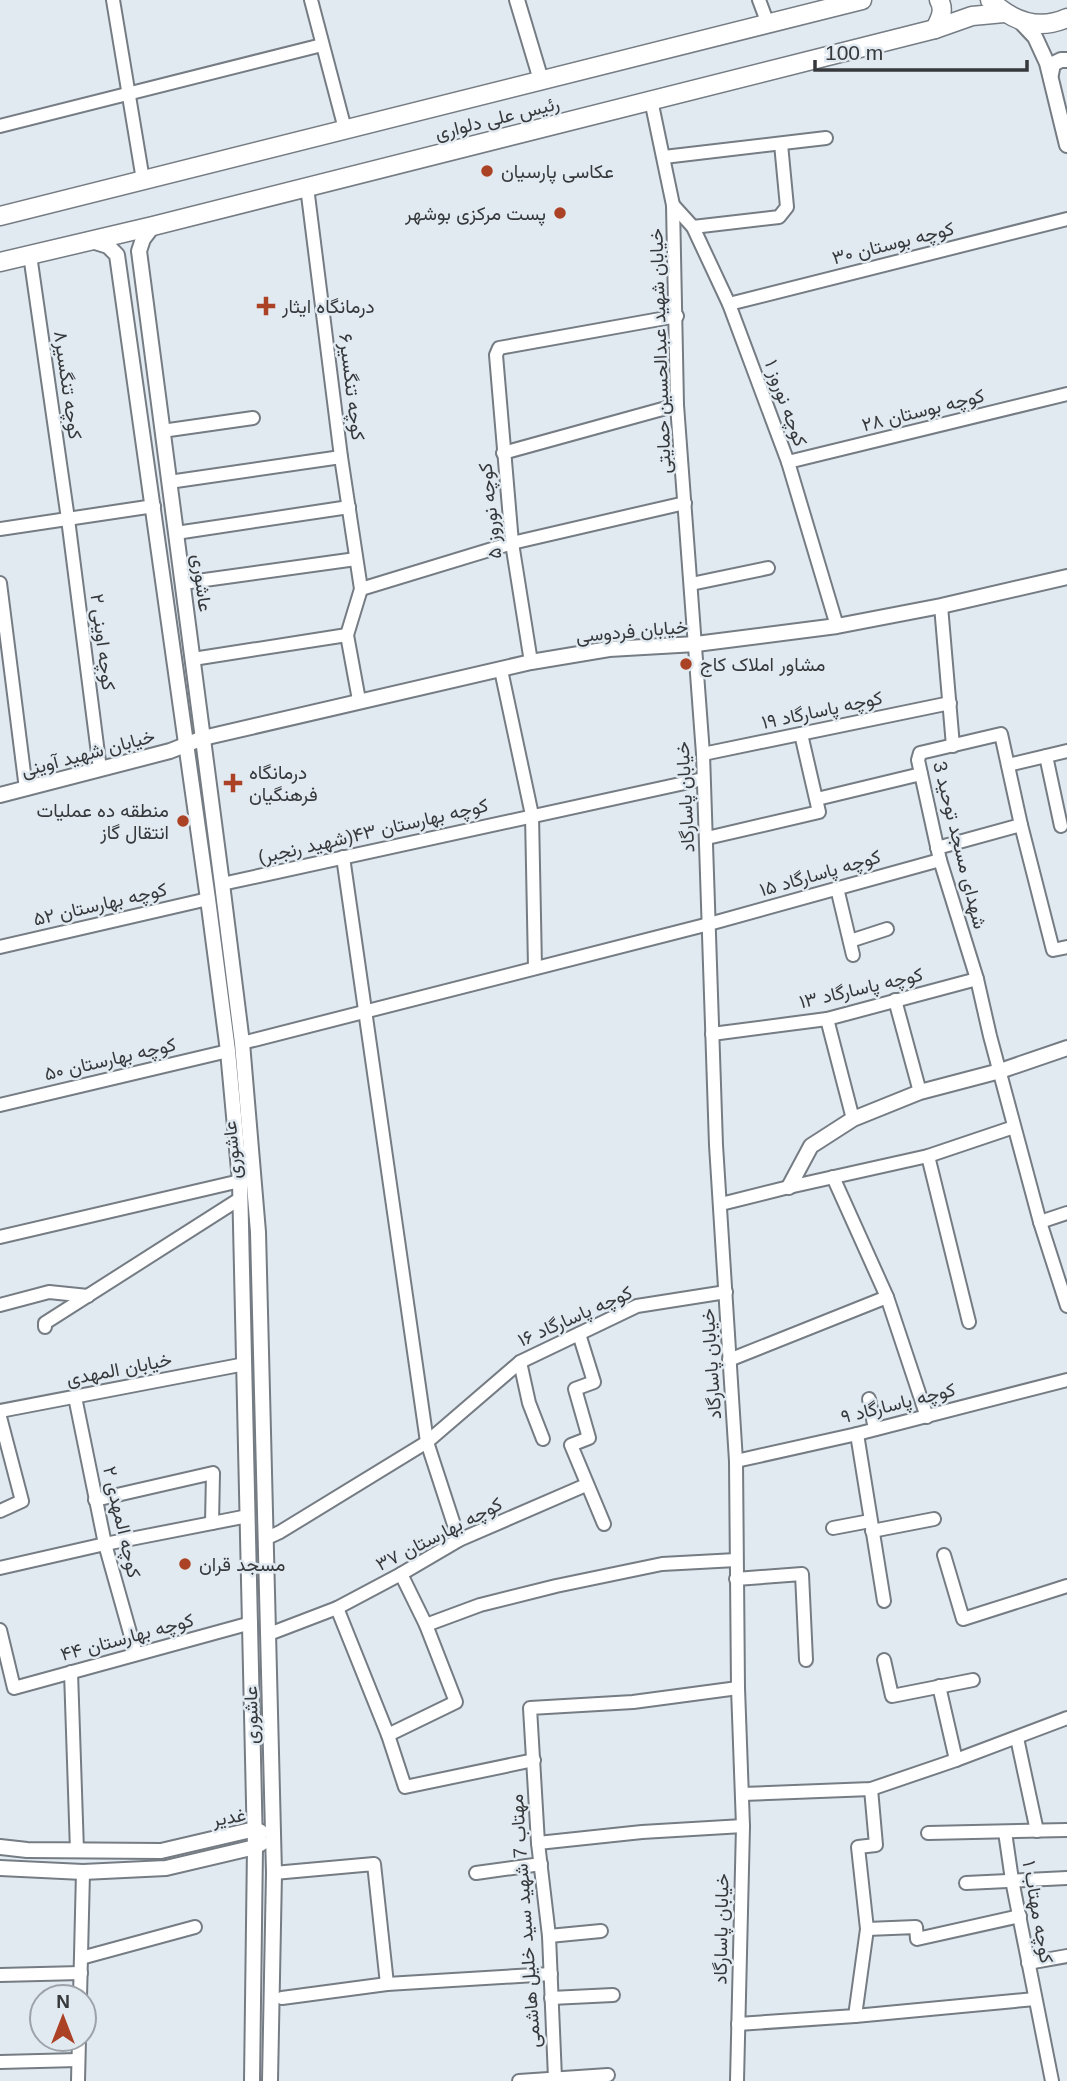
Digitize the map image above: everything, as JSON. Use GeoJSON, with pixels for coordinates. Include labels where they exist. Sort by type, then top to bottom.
{"type":"FeatureCollection","features":[{"type":"Feature","properties":{"kind":"main road","name":"رئیس علی دلواری"},"geometry":{"type":"LineString","coordinates":[[0,216],[862,0]]}},
{"type":"Feature","properties":{"kind":"main road"},"geometry":{"type":"LineString","coordinates":[[936,29],[941,17],[942,4],[939,0]]}},
{"type":"Feature","properties":{"kind":"main road"},"geometry":{"type":"LineString","coordinates":[[990,0],[1004,13],[1020,21],[1039,25],[1067,18]]}},
{"type":"Feature","properties":{"kind":"main road","name":"رئیس علی دلواری"},"geometry":{"type":"LineString","coordinates":[[0,262],[936,29],[972,16],[1004,13]]}},
{"type":"Feature","properties":{"kind":"street"},"geometry":{"type":"LineString","coordinates":[[113,0],[143,180]]}},
{"type":"Feature","properties":{"kind":"street"},"geometry":{"type":"LineString","coordinates":[[311,0],[345,130]]}},
{"type":"Feature","properties":{"kind":"street"},"geometry":{"type":"LineString","coordinates":[[517,0],[541,80]]}},
{"type":"Feature","properties":{"kind":"street"},"geometry":{"type":"LineString","coordinates":[[759,0],[768,24]]}},
{"type":"Feature","properties":{"kind":"street"},"geometry":{"type":"LineString","coordinates":[[1020,21],[1035,37],[1051,74],[1067,145]]}},
{"type":"Feature","properties":{"kind":"street"},"geometry":{"type":"LineString","coordinates":[[0,126],[322,45]]}},
{"type":"Feature","properties":{"kind":"street"},"geometry":{"type":"LineString","coordinates":[[1051,74],[1053,64],[1067,60]]}},
{"type":"Feature","properties":{"kind":"street","name":"خیابان شهید عبدالحسین حمایتی"},"geometry":{"type":"LineString","coordinates":[[650,100],[673,205],[677,405],[696,645]]}},
{"type":"Feature","properties":{"kind":"street"},"geometry":{"type":"LineString","coordinates":[[664,157],[826,138]]}},
{"type":"Feature","properties":{"kind":"street"},"geometry":{"type":"LineString","coordinates":[[693,227],[779,217],[784,213],[787,206],[781,144]]}},
{"type":"Feature","properties":{"kind":"street","name":"کوچه تنگسیر۶"},"geometry":{"type":"LineString","coordinates":[[307,187],[341,457],[361,589]]}},
{"type":"Feature","properties":{"kind":"street","name":"کوچه نوروز ۱"},"geometry":{"type":"LineString","coordinates":[[673,205],[693,227],[729,304],[788,462],[837,626]]}},
{"type":"Feature","properties":{"kind":"street","name":"کوچه بوستان ۳۰"},"geometry":{"type":"LineString","coordinates":[[729,304],[1067,219]]}},
{"type":"Feature","properties":{"kind":"street","name":"عاشوری"},"geometry":{"type":"LineString","coordinates":[[153,226],[143,239],[139,251],[242,1043],[258,1232],[274,1873],[271,2081]]}},
{"type":"Feature","properties":{"kind":"street","name":"عاشوری"},"geometry":{"type":"LineString","coordinates":[[92,241],[108,246],[117,255],[208,899],[228,1051],[240,1181],[256,1847],[251,2081]]}},
{"type":"Feature","properties":{"kind":"street","name":"کوچه تنگسیر۸"},"geometry":{"type":"LineString","coordinates":[[30,255],[68,519]]}},
{"type":"Feature","properties":{"kind":"street","name":"کوچه نوروز ۵"},"geometry":{"type":"LineString","coordinates":[[531,662],[512,542],[496,355],[499,348],[677,316]]}},
{"type":"Feature","properties":{"kind":"street","name":"کوچه بوستان ۲۸"},"geometry":{"type":"LineString","coordinates":[[788,462],[1067,394]]}},
{"type":"Feature","properties":{"kind":"street"},"geometry":{"type":"LineString","coordinates":[[503,453],[677,405]]}},
{"type":"Feature","properties":{"kind":"street"},"geometry":{"type":"LineString","coordinates":[[162,431],[253,418]]}},
{"type":"Feature","properties":{"kind":"street"},"geometry":{"type":"LineString","coordinates":[[169,482],[341,457]]}},
{"type":"Feature","properties":{"kind":"street"},"geometry":{"type":"LineString","coordinates":[[359,700],[347,635],[361,589],[512,542],[685,503]]}},
{"type":"Feature","properties":{"kind":"street"},"geometry":{"type":"LineString","coordinates":[[0,529],[154,506]]}},
{"type":"Feature","properties":{"kind":"street"},"geometry":{"type":"LineString","coordinates":[[176,533],[349,507]]}},
{"type":"Feature","properties":{"kind":"street","name":"کوچه اوینی ۲"},"geometry":{"type":"LineString","coordinates":[[68,519],[100,769]]}},
{"type":"Feature","properties":{"kind":"street"},"geometry":{"type":"LineString","coordinates":[[183,583],[356,559]]}},
{"type":"Feature","properties":{"kind":"street"},"geometry":{"type":"LineString","coordinates":[[691,584],[768,568]]}},
{"type":"Feature","properties":{"kind":"street","name":"خیابان فردوسی"},"geometry":{"type":"LineString","coordinates":[[203,738],[531,662],[609,649],[696,645],[837,626],[941,606],[1067,576]]}},
{"type":"Feature","properties":{"kind":"street"},"geometry":{"type":"LineString","coordinates":[[0,583],[26,789]]}},
{"type":"Feature","properties":{"kind":"street"},"geometry":{"type":"LineString","coordinates":[[941,606],[953,746],[1001,734],[1021,825],[1054,950],[1067,947]]}},
{"type":"Feature","properties":{"kind":"street"},"geometry":{"type":"LineString","coordinates":[[193,659],[347,635]]}},
{"type":"Feature","properties":{"kind":"street","name":"خیابان پاسارگاد"},"geometry":{"type":"LineString","coordinates":[[696,645],[703,754],[716,1145],[737,1461],[736,1579],[743,1794],[737,2081]]}},
{"type":"Feature","properties":{"kind":"street"},"geometry":{"type":"LineString","coordinates":[[501,670],[532,815],[536,968]]}},
{"type":"Feature","properties":{"kind":"street","name":"کوچه پاسارگاد ۱۹"},"geometry":{"type":"LineString","coordinates":[[703,754],[950,704]]}},
{"type":"Feature","properties":{"kind":"street"},"geometry":{"type":"LineString","coordinates":[[706,838],[818,813],[820,810],[801,734]]}},
{"type":"Feature","properties":{"kind":"street","name":"خیابان شهید آوینی"},"geometry":{"type":"LineString","coordinates":[[0,795],[186,746],[203,738]]}},
{"type":"Feature","properties":{"kind":"street","name":"شهدای مسجد توحید 3"},"geometry":{"type":"LineString","coordinates":[[953,746],[920,753],[918,757],[921,774],[939,854],[977,979],[1040,1222],[1067,1306]]}},
{"type":"Feature","properties":{"kind":"street"},"geometry":{"type":"LineString","coordinates":[[1008,765],[1067,751]]}},
{"type":"Feature","properties":{"kind":"street"},"geometry":{"type":"LineString","coordinates":[[1046,756],[1061,826]]}},
{"type":"Feature","properties":{"kind":"street"},"geometry":{"type":"LineString","coordinates":[[817,799],[921,774]]}},
{"type":"Feature","properties":{"kind":"street","name":"کوچه بهارستان ۴۳(شهید رنجبر)"},"geometry":{"type":"LineString","coordinates":[[222,884],[704,779]]}},
{"type":"Feature","properties":{"kind":"street","name":"کوچه پاسارگاد ۱۵"},"geometry":{"type":"LineString","coordinates":[[242,1043],[709,924],[837,888],[1021,825]]}},
{"type":"Feature","properties":{"kind":"street"},"geometry":{"type":"LineString","coordinates":[[343,857],[427,1442],[459,1540]]}},
{"type":"Feature","properties":{"kind":"street"},"geometry":{"type":"LineString","coordinates":[[837,888],[853,955]]}},
{"type":"Feature","properties":{"kind":"street","name":"کوچه بهارستان ۵۲"},"geometry":{"type":"LineString","coordinates":[[0,947],[208,899]]}},
{"type":"Feature","properties":{"kind":"street"},"geometry":{"type":"LineString","coordinates":[[850,941],[887,929]]}},
{"type":"Feature","properties":{"kind":"street","name":"کوچه پاسارگاد ۱۳"},"geometry":{"type":"LineString","coordinates":[[712,1034],[827,1019],[977,979]]}},
{"type":"Feature","properties":{"kind":"street"},"geometry":{"type":"LineString","coordinates":[[895,1000],[920,1092]]}},
{"type":"Feature","properties":{"kind":"street"},"geometry":{"type":"LineString","coordinates":[[827,1019],[853,1119]]}},
{"type":"Feature","properties":{"kind":"street"},"geometry":{"type":"LineString","coordinates":[[789,1187],[811,1146],[853,1119],[920,1092],[1000,1071],[1067,1048]]}},
{"type":"Feature","properties":{"kind":"street","name":"کوچه بهارستان ۵۰"},"geometry":{"type":"LineString","coordinates":[[0,1105],[228,1051]]}},
{"type":"Feature","properties":{"kind":"street"},"geometry":{"type":"LineString","coordinates":[[721,1204],[928,1156],[1014,1127]]}},
{"type":"Feature","properties":{"kind":"street"},"geometry":{"type":"LineString","coordinates":[[928,1156],[969,1322]]}},
{"type":"Feature","properties":{"kind":"street"},"geometry":{"type":"LineString","coordinates":[[833,1177],[887,1297],[927,1417]]}},
{"type":"Feature","properties":{"kind":"street"},"geometry":{"type":"LineString","coordinates":[[0,1237],[240,1181]]}},
{"type":"Feature","properties":{"kind":"street"},"geometry":{"type":"LineString","coordinates":[[45,1327],[45,1323],[241,1198]]}},
{"type":"Feature","properties":{"kind":"street"},"geometry":{"type":"LineString","coordinates":[[1040,1222],[1067,1213]]}},
{"type":"Feature","properties":{"kind":"street"},"geometry":{"type":"LineString","coordinates":[[0,1304],[50,1292],[88,1296]]}},
{"type":"Feature","properties":{"kind":"street","name":"کوچه پاسارگاد ۱۶"},"geometry":{"type":"LineString","coordinates":[[267,1538],[427,1442],[520,1362],[637,1306],[726,1292]]}},
{"type":"Feature","properties":{"kind":"street"},"geometry":{"type":"LineString","coordinates":[[729,1360],[887,1297]]}},
{"type":"Feature","properties":{"kind":"street"},"geometry":{"type":"LineString","coordinates":[[579,1334],[594,1382],[575,1389],[589,1438],[571,1444],[604,1524]]}},
{"type":"Feature","properties":{"kind":"street"},"geometry":{"type":"LineString","coordinates":[[520,1362],[529,1403],[543,1439]]}},
{"type":"Feature","properties":{"kind":"street","name":"خیابان المهدی"},"geometry":{"type":"LineString","coordinates":[[0,1411],[244,1364]]}},
{"type":"Feature","properties":{"kind":"street","name":"کوچه پاسارگاد ۹"},"geometry":{"type":"LineString","coordinates":[[737,1461],[927,1417],[1067,1380]]}},
{"type":"Feature","properties":{"kind":"street","name":"کوچه المهدی ۲"},"geometry":{"type":"LineString","coordinates":[[75,1397],[95,1500],[136,1654]]}},
{"type":"Feature","properties":{"kind":"street"},"geometry":{"type":"LineString","coordinates":[[869,1399],[875,1429]]}},
{"type":"Feature","properties":{"kind":"street"},"geometry":{"type":"LineString","coordinates":[[0,1417],[22,1501],[0,1511]]}},
{"type":"Feature","properties":{"kind":"street"},"geometry":{"type":"LineString","coordinates":[[857,1434],[884,1601]]}},
{"type":"Feature","properties":{"kind":"street"},"geometry":{"type":"LineString","coordinates":[[95,1500],[212,1474],[212,1523]]}},
{"type":"Feature","properties":{"kind":"street","name":"کوچه بهارستان ۳۷"},"geometry":{"type":"LineString","coordinates":[[269,1634],[337,1608],[459,1540],[586,1485]]}},
{"type":"Feature","properties":{"kind":"street"},"geometry":{"type":"LineString","coordinates":[[0,1568],[248,1516]]}},
{"type":"Feature","properties":{"kind":"street"},"geometry":{"type":"LineString","coordinates":[[833,1528],[934,1519]]}},
{"type":"Feature","properties":{"kind":"street"},"geometry":{"type":"LineString","coordinates":[[944,1555],[963,1619],[1067,1586]]}},
{"type":"Feature","properties":{"kind":"street"},"geometry":{"type":"LineString","coordinates":[[426,1625],[480,1605],[556,1586],[662,1564],[736,1560]]}},
{"type":"Feature","properties":{"kind":"street"},"geometry":{"type":"LineString","coordinates":[[388,1735],[456,1702],[426,1625],[401,1574]]}},
{"type":"Feature","properties":{"kind":"street"},"geometry":{"type":"LineString","coordinates":[[736,1579],[802,1574],[806,1660]]}},
{"type":"Feature","properties":{"kind":"street"},"geometry":{"type":"LineString","coordinates":[[337,1608],[388,1735],[405,1787],[534,1760]]}},
{"type":"Feature","properties":{"kind":"street","name":"کوچه بهارستان ۴۴"},"geometry":{"type":"LineString","coordinates":[[0,1630],[13,1688],[251,1623]]}},
{"type":"Feature","properties":{"kind":"street"},"geometry":{"type":"LineString","coordinates":[[884,1660],[892,1696],[973,1680]]}},
{"type":"Feature","properties":{"kind":"street"},"geometry":{"type":"LineString","coordinates":[[71,1672],[77,1851]]}},
{"type":"Feature","properties":{"kind":"street"},"geometry":{"type":"LineString","coordinates":[[939,1686],[956,1760]]}},
{"type":"Feature","properties":{"kind":"street","name":"مهتاب 7 شهید سید خلیل هاشمی"},"geometry":{"type":"LineString","coordinates":[[555,2078],[549,1936],[538,1843],[530,1708],[633,1702],[738,1688]]}},
{"type":"Feature","properties":{"kind":"street"},"geometry":{"type":"LineString","coordinates":[[743,1794],[871,1789],[1067,1718]]}},
{"type":"Feature","properties":{"kind":"street"},"geometry":{"type":"LineString","coordinates":[[1017,1738],[1037,1831]]}},
{"type":"Feature","properties":{"kind":"street"},"geometry":{"type":"LineString","coordinates":[[855,2016],[867,1928],[858,1847],[876,1845],[871,1789]]}},
{"type":"Feature","properties":{"kind":"street"},"geometry":{"type":"LineString","coordinates":[[538,1843],[642,1832],[743,1826]]}},
{"type":"Feature","properties":{"kind":"street","name":"غدیر"},"geometry":{"type":"LineString","coordinates":[[0,1847],[27,1850],[162,1851],[255,1829],[272,1836]]}},
{"type":"Feature","properties":{"kind":"street"},"geometry":{"type":"LineString","coordinates":[[928,1833],[1067,1830]]}},
{"type":"Feature","properties":{"kind":"street","name":"کوچه مهتاب ۱"},"geometry":{"type":"LineString","coordinates":[[1005,1832],[1052,2081]]}},
{"type":"Feature","properties":{"kind":"street","name":"غدیر"},"geometry":{"type":"LineString","coordinates":[[0,1868],[83,1872],[166,1868],[256,1847],[272,1836]]}},
{"type":"Feature","properties":{"kind":"street"},"geometry":{"type":"LineString","coordinates":[[162,1851],[166,1855],[166,1868]]}},
{"type":"Feature","properties":{"kind":"street"},"geometry":{"type":"LineString","coordinates":[[274,1873],[374,1864],[387,1984]]}},
{"type":"Feature","properties":{"kind":"street"},"geometry":{"type":"LineString","coordinates":[[476,1873],[541,1864]]}},
{"type":"Feature","properties":{"kind":"street"},"geometry":{"type":"LineString","coordinates":[[81,1983],[83,1872]]}},
{"type":"Feature","properties":{"kind":"street"},"geometry":{"type":"LineString","coordinates":[[966,1883],[1067,1878]]}},
{"type":"Feature","properties":{"kind":"street"},"geometry":{"type":"LineString","coordinates":[[867,1928],[916,1927],[918,1939],[1020,1916]]}},
{"type":"Feature","properties":{"kind":"street"},"geometry":{"type":"LineString","coordinates":[[81,1958],[195,1927]]}},
{"type":"Feature","properties":{"kind":"street"},"geometry":{"type":"LineString","coordinates":[[549,1936],[601,1931]]}},
{"type":"Feature","properties":{"kind":"street"},"geometry":{"type":"LineString","coordinates":[[1028,1963],[1067,1956]]}},
{"type":"Feature","properties":{"kind":"street"},"geometry":{"type":"LineString","coordinates":[[0,1975],[81,1973]]}},
{"type":"Feature","properties":{"kind":"street"},"geometry":{"type":"LineString","coordinates":[[282,1998],[387,1984],[551,1974]]}},
{"type":"Feature","properties":{"kind":"street"},"geometry":{"type":"LineString","coordinates":[[551,1998],[613,1995]]}},
{"type":"Feature","properties":{"kind":"street"},"geometry":{"type":"LineString","coordinates":[[738,2024],[1035,1999]]}},
{"type":"Feature","properties":{"kind":"street"},"geometry":{"type":"LineString","coordinates":[[78,2053],[78,2081]]}},
{"type":"Feature","properties":{"kind":"street"},"geometry":{"type":"LineString","coordinates":[[0,2062],[78,2060]]}},
{"type":"Feature","properties":{"kind":"street"},"geometry":{"type":"LineString","coordinates":[[519,2081],[608,2075]]}},
{"type":"Feature","properties":{"kind":"place","name":"عکاسی پارسیان"},"geometry":{"type":"Point","coordinates":[487,171]}},
{"type":"Feature","properties":{"kind":"place","name":"پست مرکزی بوشهر"},"geometry":{"type":"Point","coordinates":[560,213]}},
{"type":"Feature","properties":{"kind":"place","name":"درمانگاه ایثار"},"geometry":{"type":"Point","coordinates":[266,306]}},
{"type":"Feature","properties":{"kind":"place","name":"مشاور املاک کاج"},"geometry":{"type":"Point","coordinates":[686,664]}},
{"type":"Feature","properties":{"kind":"place","name":"درمانگاه فرهنگیان"},"geometry":{"type":"Point","coordinates":[233,783]}},
{"type":"Feature","properties":{"kind":"place","name":"منطقه ده عملیات انتقال گاز"},"geometry":{"type":"Point","coordinates":[183,821]}},
{"type":"Feature","properties":{"kind":"place","name":"مسجد قران"},"geometry":{"type":"Point","coordinates":[185,1564]}}]}
